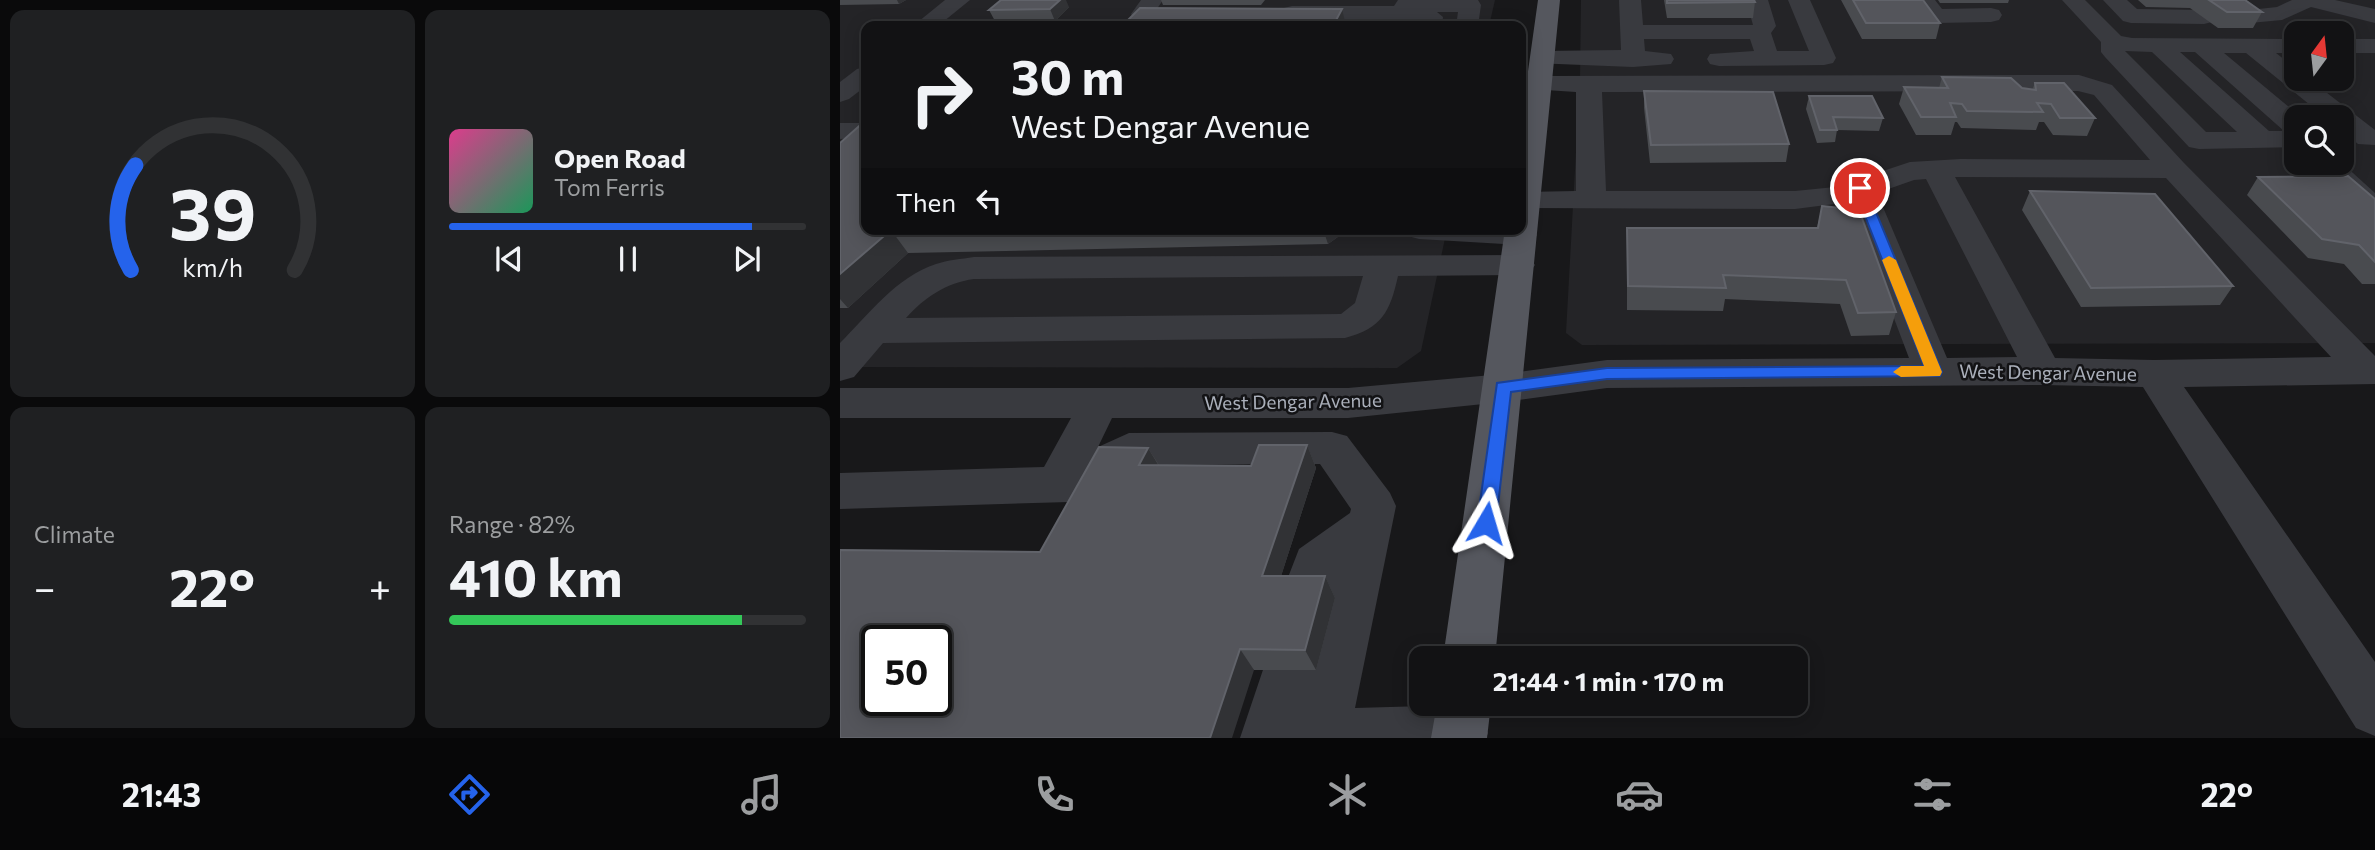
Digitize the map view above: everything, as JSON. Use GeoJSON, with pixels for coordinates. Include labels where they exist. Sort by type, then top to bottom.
{"type":"FeatureCollection","features":[{"type":"Feature","properties":{"kind":"main road"},"geometry":{"type":"LineString","coordinates":[[1526,145],[1536,58],[1549,0]]}},
{"type":"Feature","properties":{"kind":"main road"},"geometry":{"type":"LineString","coordinates":[[1471,646],[1521,235]]}},
{"type":"Feature","properties":{"kind":"street"},"geometry":{"type":"LineString","coordinates":[[931,21],[959,0]]}},
{"type":"Feature","properties":{"kind":"street"},"geometry":{"type":"LineString","coordinates":[[1290,0],[1289,2],[1300,6],[1469,10]]}},
{"type":"Feature","properties":{"kind":"street"},"geometry":{"type":"LineString","coordinates":[[1630,0],[1633,60]]}},
{"type":"Feature","properties":{"kind":"street"},"geometry":{"type":"LineString","coordinates":[[1632,32],[1759,32],[1765,26],[1757,0]]}},
{"type":"Feature","properties":{"kind":"street"},"geometry":{"type":"LineString","coordinates":[[1536,58],[1824,58],[1798,0]]}},
{"type":"Feature","properties":{"kind":"street"},"geometry":{"type":"LineString","coordinates":[[1923,0],[1936,16],[1986,9]]}},
{"type":"Feature","properties":{"kind":"street"},"geometry":{"type":"LineString","coordinates":[[2073,0],[2113,41],[2132,45],[2284,46]]}},
{"type":"Feature","properties":{"kind":"street"},"geometry":{"type":"LineString","coordinates":[[2114,0],[2131,16],[2204,17]]}},
{"type":"Feature","properties":{"kind":"street"},"geometry":{"type":"LineString","coordinates":[[2263,0],[2282,13]]}},
{"type":"Feature","properties":{"kind":"street"},"geometry":{"type":"LineString","coordinates":[[2239,17],[2282,13],[2308,0],[2375,16]]}},
{"type":"Feature","properties":{"kind":"street"},"geometry":{"type":"LineString","coordinates":[[1132,21],[1155,9]]}},
{"type":"Feature","properties":{"kind":"street"},"geometry":{"type":"LineString","coordinates":[[1266,13],[1417,13],[1432,17],[1432,21]]}},
{"type":"Feature","properties":{"kind":"street"},"geometry":{"type":"LineString","coordinates":[[1759,32],[1768,58]]}},
{"type":"Feature","properties":{"kind":"street"},"geometry":{"type":"LineString","coordinates":[[2113,41],[2113,52],[2199,141],[2284,139]]}},
{"type":"Feature","properties":{"kind":"street"},"geometry":{"type":"LineString","coordinates":[[2158,45],[2262,140]]}},
{"type":"Feature","properties":{"kind":"street"},"geometry":{"type":"LineString","coordinates":[[2200,46],[2284,117]]}},
{"type":"Feature","properties":{"kind":"street"},"geometry":{"type":"LineString","coordinates":[[2252,46],[2361,138]]}},
{"type":"Feature","properties":{"kind":"street"},"geometry":{"type":"LineString","coordinates":[[2354,46],[2375,46]]}},
{"type":"Feature","properties":{"kind":"street"},"geometry":{"type":"LineString","coordinates":[[1536,58],[1589,84],[2080,83],[2103,90],[2174,169],[2370,370]]}},
{"type":"Feature","properties":{"kind":"street"},"geometry":{"type":"LineString","coordinates":[[861,78],[840,96],[843,101],[861,100]]}},
{"type":"Feature","properties":{"kind":"street"},"geometry":{"type":"LineString","coordinates":[[1589,84],[1591,200]]}},
{"type":"Feature","properties":{"kind":"street"},"geometry":{"type":"LineString","coordinates":[[840,149],[857,130]]}},
{"type":"Feature","properties":{"kind":"street"},"geometry":{"type":"LineString","coordinates":[[1526,231],[1591,200],[1795,200],[1839,196],[1910,171],[2174,169]]}},
{"type":"Feature","properties":{"kind":"street"},"geometry":{"type":"LineString","coordinates":[[1936,170],[2043,371]]}},
{"type":"Feature","properties":{"kind":"street"},"geometry":{"type":"LineString","coordinates":[[2338,175],[2375,209]]}},
{"type":"Feature","properties":{"kind":"street"},"geometry":{"type":"LineString","coordinates":[[1860,188],[1934,372]]}},
{"type":"Feature","properties":{"kind":"street"},"geometry":{"type":"LineString","coordinates":[[840,367],[908,294],[945,272],[974,268],[1382,267],[1513,235]]}},
{"type":"Feature","properties":{"kind":"street"},"geometry":{"type":"LineString","coordinates":[[872,331],[1345,326],[1362,320],[1371,310],[1382,267]]}},
{"type":"Feature","properties":{"kind":"street","name":"West Dengar Avenue"},"geometry":{"type":"LineString","coordinates":[[840,403],[1348,403],[1607,374],[2043,371],[2154,374],[2370,370]]}},
{"type":"Feature","properties":{"kind":"street"},"geometry":{"type":"LineString","coordinates":[[2154,374],[2375,709]]}},
{"type":"Feature","properties":{"kind":"street"},"geometry":{"type":"LineString","coordinates":[[1058,485],[1099,403]]}},
{"type":"Feature","properties":{"kind":"street"},"geometry":{"type":"LineString","coordinates":[[840,491],[1069,484],[1129,449],[1332,448],[1374,506],[1321,735]]}},
{"type":"Feature","properties":{"kind":"street"},"geometry":{"type":"LineString","coordinates":[[1305,598],[1315,564],[1369,524]]}},
{"type":"Feature","properties":{"kind":"street"},"geometry":{"type":"LineString","coordinates":[[1287,670],[1268,737],[1461,725]]}},
{"type":"Feature","properties":{"kind":"shaded area"},"geometry":{"type":"Polygon","coordinates":[[[840,0],[1495,0],[1490,21],[861,21],[861,235],[1446,235],[1421,351],[1397,368],[840,367],[840,0]]]}},
{"type":"Feature","properties":{"kind":"shaded area"},"geometry":{"type":"Polygon","coordinates":[[[1581,0],[2375,0],[2375,343],[1582,345],[1566,333],[1580,79],[1581,0]]]}},
{"type":"Feature","properties":{"kind":"building"},"geometry":{"type":"Polygon","coordinates":[[[1001,0],[1060,0],[1050,9],[989,10],[1001,0]]]}},
{"type":"Feature","properties":{"kind":"building"},"geometry":{"type":"Polygon","coordinates":[[[1667,0],[1754,0],[1755,2],[1667,3],[1667,0]]]}},
{"type":"Feature","properties":{"kind":"building"},"geometry":{"type":"Polygon","coordinates":[[[1853,0],[1923,0],[1940,23],[1866,23],[1853,0]]]}},
{"type":"Feature","properties":{"kind":"building"},"geometry":{"type":"Polygon","coordinates":[[[2209,0],[2245,0],[2262,12],[2227,12],[2209,0]]]}},
{"type":"Feature","properties":{"kind":"building"},"geometry":{"type":"Polygon","coordinates":[[[1140,8],[1342,9],[1336,21],[1127,21],[1140,8]]]}},
{"type":"Feature","properties":{"kind":"building"},"geometry":{"type":"Polygon","coordinates":[[[1942,77],[2011,78],[2022,88],[2036,90],[2035,83],[2064,83],[2095,118],[2060,118],[2051,104],[2037,103],[2043,112],[1967,111],[1962,104],[1950,103],[1956,117],[1921,117],[1904,87],[1948,88],[1942,77]]]}},
{"type":"Feature","properties":{"kind":"building"},"geometry":{"type":"Polygon","coordinates":[[[1644,91],[1773,92],[1789,144],[1651,145],[1644,91]]]}},
{"type":"Feature","properties":{"kind":"building"},"geometry":{"type":"Polygon","coordinates":[[[1809,96],[1872,96],[1883,118],[1833,117],[1837,130],[1820,130],[1809,96]]]}},
{"type":"Feature","properties":{"kind":"building"},"geometry":{"type":"Polygon","coordinates":[[[861,124],[861,235],[885,235],[840,274],[840,143],[861,124]]]}},
{"type":"Feature","properties":{"kind":"building"},"geometry":{"type":"Polygon","coordinates":[[[2348,176],[2375,199],[2375,262],[2359,245],[2322,239],[2258,177],[2348,176]]]}},
{"type":"Feature","properties":{"kind":"building"},"geometry":{"type":"Polygon","coordinates":[[[2030,191],[2155,194],[2233,286],[2091,288],[2030,191]]]}},
{"type":"Feature","properties":{"kind":"building"},"geometry":{"type":"Polygon","coordinates":[[[1822,206],[1859,210],[1896,312],[1858,313],[1846,280],[1723,275],[1726,288],[1628,286],[1627,228],[1818,228],[1822,206]]]}},
{"type":"Feature","properties":{"kind":"building"},"geometry":{"type":"Polygon","coordinates":[[[1259,445],[1307,445],[1262,576],[1325,576],[1305,650],[1240,649],[1210,738],[840,738],[840,550],[1040,552],[1099,447],[1148,448],[1139,465],[1251,466],[1259,445]]]}},
{"type":"Feature","properties":{"kind":"slow traffic"},"geometry":{"type":"LineString","coordinates":[[1889,260],[1934,372],[1901,372]]}},
{"type":"Feature","properties":{"kind":"route"},"geometry":{"type":"LineString","coordinates":[[1486,523],[1503,387],[1607,374],[1934,372],[1860,188]]}}]}
